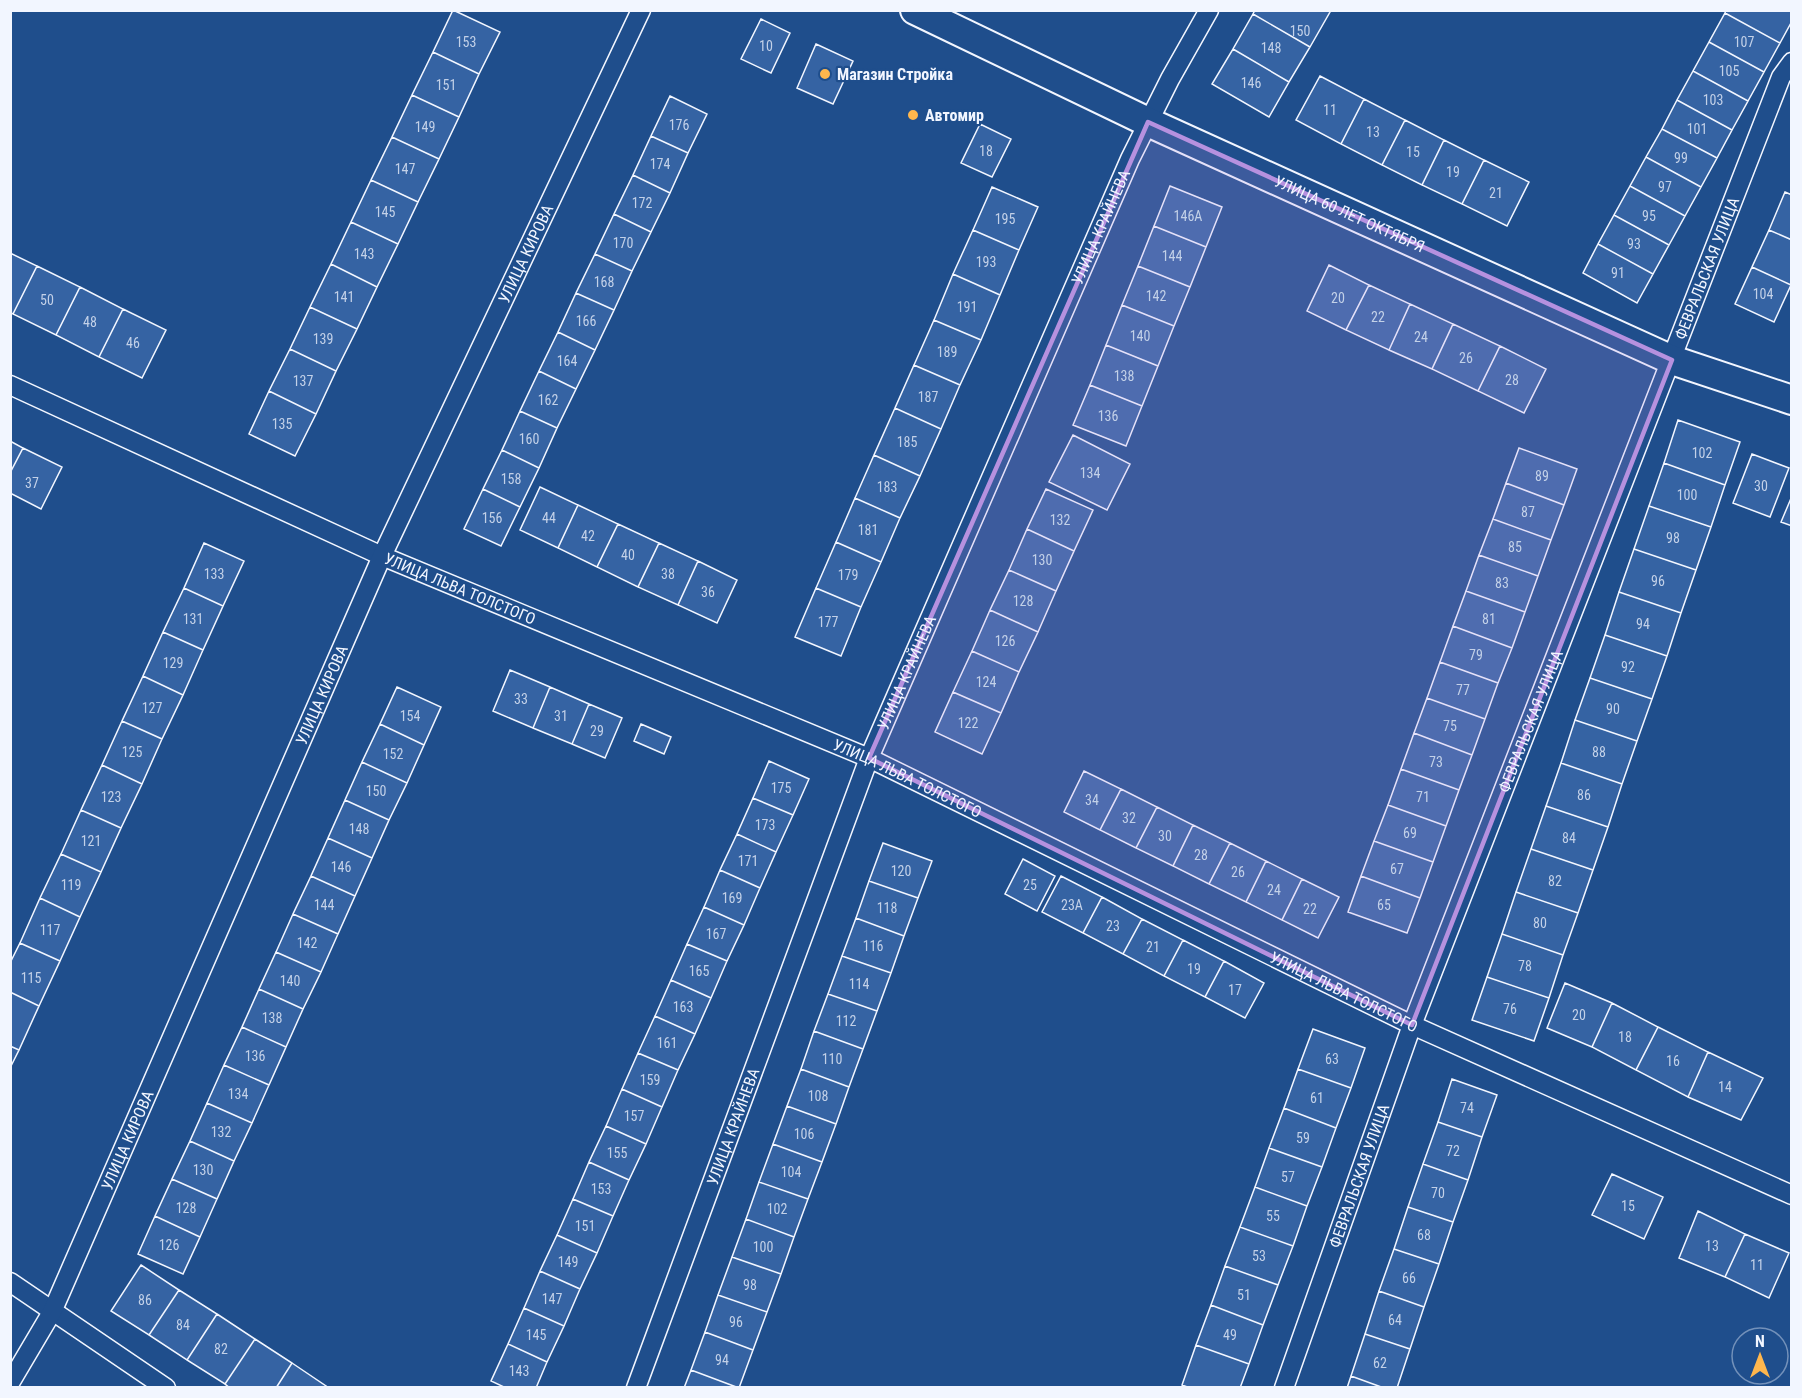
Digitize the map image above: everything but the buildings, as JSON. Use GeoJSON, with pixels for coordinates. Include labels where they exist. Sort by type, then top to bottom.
{"type":"FeatureCollection","features":[{"type":"Feature","properties":{"kind":"main road","name":"УЛИЦА 60 ЛЕТ ОКТЯБРЯ"},"geometry":{"type":"LineString","coordinates":[[915,10],[1148,122],[1672,360],[1791,400]]}},
{"type":"Feature","properties":{"kind":"street","name":"УЛИЦА КИРОВА"},"geometry":{"type":"LineString","coordinates":[[10,1383],[52,1312],[382,556],[641,10]]}},
{"type":"Feature","properties":{"kind":"street","name":"УЛИЦА КРАЙНЕВА"},"geometry":{"type":"LineString","coordinates":[[636,1388],[868,758],[1148,122],[1209,10]]}},
{"type":"Feature","properties":{"kind":"street","name":"ФЕВРАЛЬСКАЯ УЛИЦА"},"geometry":{"type":"LineString","coordinates":[[1284,1388],[1412,1025],[1781,78],[1791,62]]}},
{"type":"Feature","properties":{"kind":"street","name":"УЛИЦА ЛЬВА ТОЛСТОГО"},"geometry":{"type":"LineString","coordinates":[[10,385],[382,556],[868,758],[1412,1025],[1791,1195]]}},
{"type":"Feature","properties":{"kind":"street"},"geometry":{"type":"LineString","coordinates":[[10,1282],[166,1388]]}},
{"type":"Feature","properties":{"kind":"highlighted area"},"geometry":{"type":"Polygon","coordinates":[[[1148,122],[1672,360],[1412,1025],[869,758],[1148,122]]]}},
{"type":"Feature","properties":{"kind":"place","name":"Магазин Стройка"},"geometry":{"type":"Point","coordinates":[825,74]}},
{"type":"Feature","properties":{"kind":"place","name":"Автомир"},"geometry":{"type":"Point","coordinates":[913,115]}}]}
